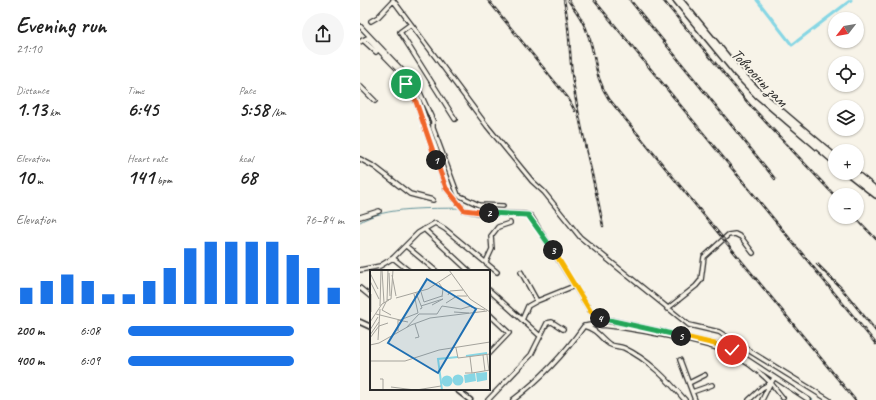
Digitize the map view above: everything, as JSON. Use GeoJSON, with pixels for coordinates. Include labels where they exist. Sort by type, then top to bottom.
{"type":"FeatureCollection","features":[{"type":"Feature","properties":{"kind":"highway","name":"Товчооны зам"},"geometry":{"type":"LineString","coordinates":[[676,0],[736,73],[757,95],[828,156]]}},
{"type":"Feature","properties":{"kind":"highway","name":"Товчооны зам"},"geometry":{"type":"LineString","coordinates":[[680,0],[738,70],[760,93],[828,152]]}},
{"type":"Feature","properties":{"kind":"highway"},"geometry":{"type":"LineString","coordinates":[[857,180],[876,195]]}},
{"type":"Feature","properties":{"kind":"highway"},"geometry":{"type":"LineString","coordinates":[[864,180],[876,190]]}},
{"type":"Feature","properties":{"kind":"main road"},"geometry":{"type":"LineString","coordinates":[[360,322],[370,327]]}},
{"type":"Feature","properties":{"kind":"main road"},"geometry":{"type":"LineString","coordinates":[[457,390],[470,400]]}},
{"type":"Feature","properties":{"kind":"street"},"geometry":{"type":"LineString","coordinates":[[371,21],[378,17],[393,0],[487,126],[532,181],[544,192],[580,237],[667,309],[689,325],[719,332],[829,400]]}},
{"type":"Feature","properties":{"kind":"street"},"geometry":{"type":"LineString","coordinates":[[411,24],[400,32],[455,119]]}},
{"type":"Feature","properties":{"kind":"street"},"geometry":{"type":"LineString","coordinates":[[360,26],[417,86],[433,121],[433,128],[458,195],[479,205],[503,206]]}},
{"type":"Feature","properties":{"kind":"street"},"geometry":{"type":"LineString","coordinates":[[376,52],[362,41],[367,38],[414,86],[453,196]]}},
{"type":"Feature","properties":{"kind":"street"},"geometry":{"type":"LineString","coordinates":[[399,77],[414,96],[446,188],[464,210],[480,213],[528,215],[554,251],[591,312],[597,317],[728,347],[809,400]]}},
{"type":"Feature","properties":{"kind":"street"},"geometry":{"type":"LineString","coordinates":[[360,86],[375,101]]}},
{"type":"Feature","properties":{"kind":"street"},"geometry":{"type":"LineString","coordinates":[[360,158],[375,167],[410,194],[433,200]]}},
{"type":"Feature","properties":{"kind":"street"},"geometry":{"type":"LineString","coordinates":[[360,217],[379,212]]}},
{"type":"Feature","properties":{"kind":"street"},"geometry":{"type":"LineString","coordinates":[[486,262],[492,249],[491,236],[498,227],[510,222]]}},
{"type":"Feature","properties":{"kind":"street"},"geometry":{"type":"LineString","coordinates":[[360,270],[380,266],[393,258],[424,230],[435,223],[445,229],[497,272]]}},
{"type":"Feature","properties":{"kind":"street"},"geometry":{"type":"LineString","coordinates":[[424,230],[468,270]]}},
{"type":"Feature","properties":{"kind":"street"},"geometry":{"type":"LineString","coordinates":[[667,309],[696,286],[701,280],[704,257],[728,236],[735,234],[741,237],[753,253]]}},
{"type":"Feature","properties":{"kind":"street"},"geometry":{"type":"LineString","coordinates":[[406,246],[435,270]]}},
{"type":"Feature","properties":{"kind":"street"},"geometry":{"type":"LineString","coordinates":[[393,258],[408,270]]}},
{"type":"Feature","properties":{"kind":"street"},"geometry":{"type":"LineString","coordinates":[[370,267],[373,270]]}},
{"type":"Feature","properties":{"kind":"street"},"geometry":{"type":"LineString","coordinates":[[521,272],[536,301]]}},
{"type":"Feature","properties":{"kind":"street"},"geometry":{"type":"LineString","coordinates":[[522,320],[528,306],[536,301],[574,286]]}},
{"type":"Feature","properties":{"kind":"street"},"geometry":{"type":"LineString","coordinates":[[360,288],[370,296]]}},
{"type":"Feature","properties":{"kind":"street"},"geometry":{"type":"LineString","coordinates":[[490,291],[539,335]]}},
{"type":"Feature","properties":{"kind":"street"},"geometry":{"type":"LineString","coordinates":[[490,315],[509,333],[490,353]]}},
{"type":"Feature","properties":{"kind":"street"},"geometry":{"type":"LineString","coordinates":[[488,400],[531,355],[539,335],[547,323],[552,322],[563,330]]}},
{"type":"Feature","properties":{"kind":"street"},"geometry":{"type":"LineString","coordinates":[[513,400],[532,386],[558,360],[584,326],[590,324],[607,325],[703,344],[727,352],[761,374],[771,383],[783,398]]}},
{"type":"Feature","properties":{"kind":"street"},"geometry":{"type":"LineString","coordinates":[[584,326],[595,330],[608,343],[622,348],[651,365],[662,374],[685,400]]}},
{"type":"Feature","properties":{"kind":"street"},"geometry":{"type":"LineString","coordinates":[[680,360],[695,400]]}},
{"type":"Feature","properties":{"kind":"street"},"geometry":{"type":"LineString","coordinates":[[689,383],[705,374]]}},
{"type":"Feature","properties":{"kind":"street"},"geometry":{"type":"LineString","coordinates":[[763,400],[774,378]]}},
{"type":"Feature","properties":{"kind":"street"},"geometry":{"type":"LineString","coordinates":[[750,400],[762,388],[771,383]]}},
{"type":"Feature","properties":{"kind":"street"},"geometry":{"type":"LineString","coordinates":[[692,392],[712,385]]}},
{"type":"Feature","properties":{"kind":"waterway"},"geometry":{"type":"LineString","coordinates":[[757,0],[792,45],[851,0]]}},
{"type":"Feature","properties":{"kind":"waterway"},"geometry":{"type":"LineString","coordinates":[[360,29],[366,36]]}},
{"type":"Feature","properties":{"kind":"waterway"},"geometry":{"type":"LineString","coordinates":[[459,201],[468,209]]}},
{"type":"Feature","properties":{"kind":"waterway"},"geometry":{"type":"LineString","coordinates":[[360,222],[383,213],[409,209],[461,208]]}},
{"type":"Feature","properties":{"kind":"waterway"},"geometry":{"type":"LineString","coordinates":[[536,221],[552,244],[581,293]]}},
{"type":"Feature","properties":{"kind":"waterway"},"geometry":{"type":"LineString","coordinates":[[590,308],[600,316]]}},
{"type":"Feature","properties":{"kind":"waterway"},"geometry":{"type":"LineString","coordinates":[[607,317],[710,340],[726,345]]}},
{"type":"Feature","properties":{"kind":"waterway"},"geometry":{"type":"LineString","coordinates":[[729,346],[813,400]]}},
{"type":"Feature","properties":{"kind":"railway"},"geometry":{"type":"LineString","coordinates":[[488,0],[568,98],[575,111]]}},
{"type":"Feature","properties":{"kind":"railway"},"geometry":{"type":"LineString","coordinates":[[564,0],[576,100],[603,226]]}},
{"type":"Feature","properties":{"kind":"railway"},"geometry":{"type":"LineString","coordinates":[[568,0],[578,13],[585,27],[592,46],[598,76],[609,99],[855,400]]}},
{"type":"Feature","properties":{"kind":"railway"},"geometry":{"type":"LineString","coordinates":[[594,0],[876,344]]}},
{"type":"Feature","properties":{"kind":"railway"},"geometry":{"type":"LineString","coordinates":[[630,0],[775,179]]}},
{"type":"Feature","properties":{"kind":"railway"},"geometry":{"type":"LineString","coordinates":[[663,0],[749,104],[828,189]]}},
{"type":"Feature","properties":{"kind":"railway"},"geometry":{"type":"LineString","coordinates":[[862,224],[876,239]]}},
{"type":"Feature","properties":{"kind":"railway"},"geometry":{"type":"LineString","coordinates":[[817,264],[842,289],[876,331]]}},
{"type":"Feature","properties":{"kind":"route"},"geometry":{"type":"LineString","coordinates":[[406,84],[414,96],[446,188],[464,210],[480,213],[525,214],[531,216],[554,251],[574,286],[591,312],[597,317],[728,347],[732,350]]}}]}
